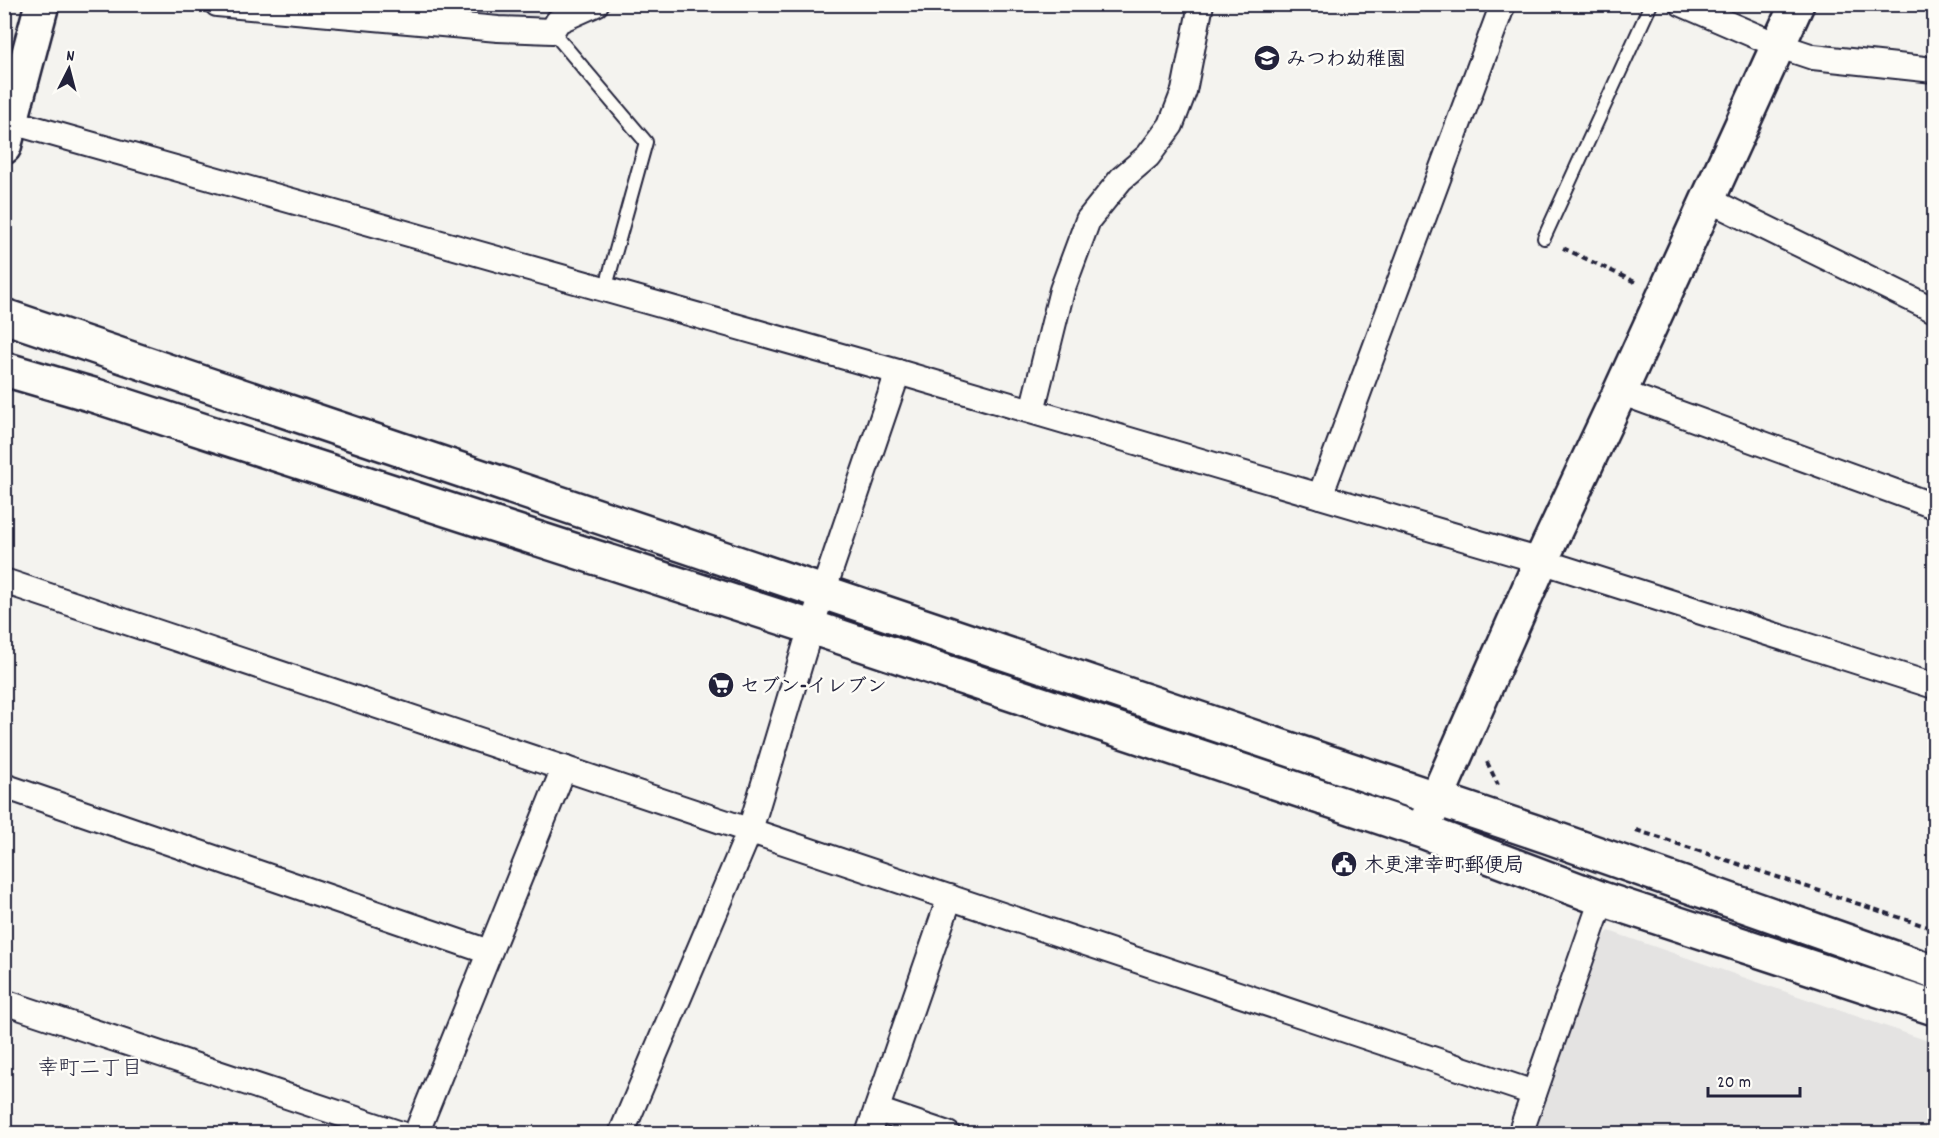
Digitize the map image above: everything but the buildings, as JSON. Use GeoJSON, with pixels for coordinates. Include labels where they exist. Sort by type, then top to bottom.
{"type":"FeatureCollection","features":[{"type":"Feature","properties":{"kind":"street"},"geometry":{"type":"LineString","coordinates":[[42,4],[8,135],[605,290],[898,372],[1541,561],[1935,686]]}},
{"type":"Feature","properties":{"kind":"street"},"geometry":{"type":"LineString","coordinates":[[217,4],[498,29],[552,31],[558,21],[596,4]]}},
{"type":"Feature","properties":{"kind":"street"},"geometry":{"type":"LineString","coordinates":[[1032,411],[1062,290],[1088,220],[1121,179],[1148,156],[1171,125],[1184,91],[1201,4]]}},
{"type":"Feature","properties":{"kind":"street"},"geometry":{"type":"LineString","coordinates":[[1320,496],[1503,4]]}},
{"type":"Feature","properties":{"kind":"street"},"geometry":{"type":"LineString","coordinates":[[1682,4],[1777,45],[1812,57],[1935,70]]}},
{"type":"Feature","properties":{"kind":"street"},"geometry":{"type":"LineString","coordinates":[[1422,831],[1541,561],[1797,4]]}},
{"type":"Feature","properties":{"kind":"street"},"geometry":{"type":"LineString","coordinates":[[1707,199],[1935,310]]}},
{"type":"Feature","properties":{"kind":"street"},"geometry":{"type":"LineString","coordinates":[[4,316],[1437,799],[1935,972]]}},
{"type":"Feature","properties":{"kind":"street"},"geometry":{"type":"LineString","coordinates":[[4,369],[93,394],[812,627],[1422,831],[1602,899],[1935,1008]]}},
{"type":"Feature","properties":{"kind":"street"},"geometry":{"type":"LineString","coordinates":[[621,1134],[750,830],[812,627],[898,372]]}},
{"type":"Feature","properties":{"kind":"street"},"geometry":{"type":"LineString","coordinates":[[1620,392],[1935,506]]}},
{"type":"Feature","properties":{"kind":"street"},"geometry":{"type":"LineString","coordinates":[[4,581],[1534,1093]]}},
{"type":"Feature","properties":{"kind":"street"},"geometry":{"type":"LineString","coordinates":[[416,1134],[564,768]]}},
{"type":"Feature","properties":{"kind":"street"},"geometry":{"type":"LineString","coordinates":[[4,786],[489,952]]}},
{"type":"Feature","properties":{"kind":"street"},"geometry":{"type":"LineString","coordinates":[[868,1134],[950,897]]}},
{"type":"Feature","properties":{"kind":"street"},"geometry":{"type":"LineString","coordinates":[[1520,1134],[1602,899]]}},
{"type":"Feature","properties":{"kind":"street"},"geometry":{"type":"LineString","coordinates":[[4,1002],[401,1134]]}},
{"type":"Feature","properties":{"kind":"street"},"geometry":{"type":"LineString","coordinates":[[877,1110],[948,1134]]}},
{"type":"Feature","properties":{"kind":"lane"},"geometry":{"type":"LineString","coordinates":[[1544,238],[1652,4]]}},
{"type":"Feature","properties":{"kind":"lane"},"geometry":{"type":"LineString","coordinates":[[552,31],[646,142],[605,290]]}},
{"type":"Feature","properties":{"kind":"path"},"geometry":{"type":"LineString","coordinates":[[1544,238],[1638,283]]}},
{"type":"Feature","properties":{"kind":"path"},"geometry":{"type":"LineString","coordinates":[[1483,753],[1497,784],[1508,788]]}},
{"type":"Feature","properties":{"kind":"path"},"geometry":{"type":"LineString","coordinates":[[1631,829],[1935,929]]}},
{"type":"Feature","properties":{"kind":"shaded area"},"geometry":{"type":"Polygon","coordinates":[[[360,5],[567,5],[533,18],[360,5]]]}},
{"type":"Feature","properties":{"kind":"shaded area"},"geometry":{"type":"Polygon","coordinates":[[[1609,931],[1934,1043],[1934,1133],[1533,1133],[1601,940],[1609,931]]]}},
{"type":"Feature","properties":{"kind":"place","name":"みつわ幼稚園"},"geometry":{"type":"Point","coordinates":[1267,58]}},
{"type":"Feature","properties":{"kind":"place","name":"セブン-イレブン"},"geometry":{"type":"Point","coordinates":[721,685]}},
{"type":"Feature","properties":{"kind":"place","name":"木更津幸町郵便局"},"geometry":{"type":"Point","coordinates":[1344,864]}},
{"type":"Feature","properties":{"kind":"district","name":"幸町二丁目"},"geometry":{"type":"Point","coordinates":[90,1067]}}]}
